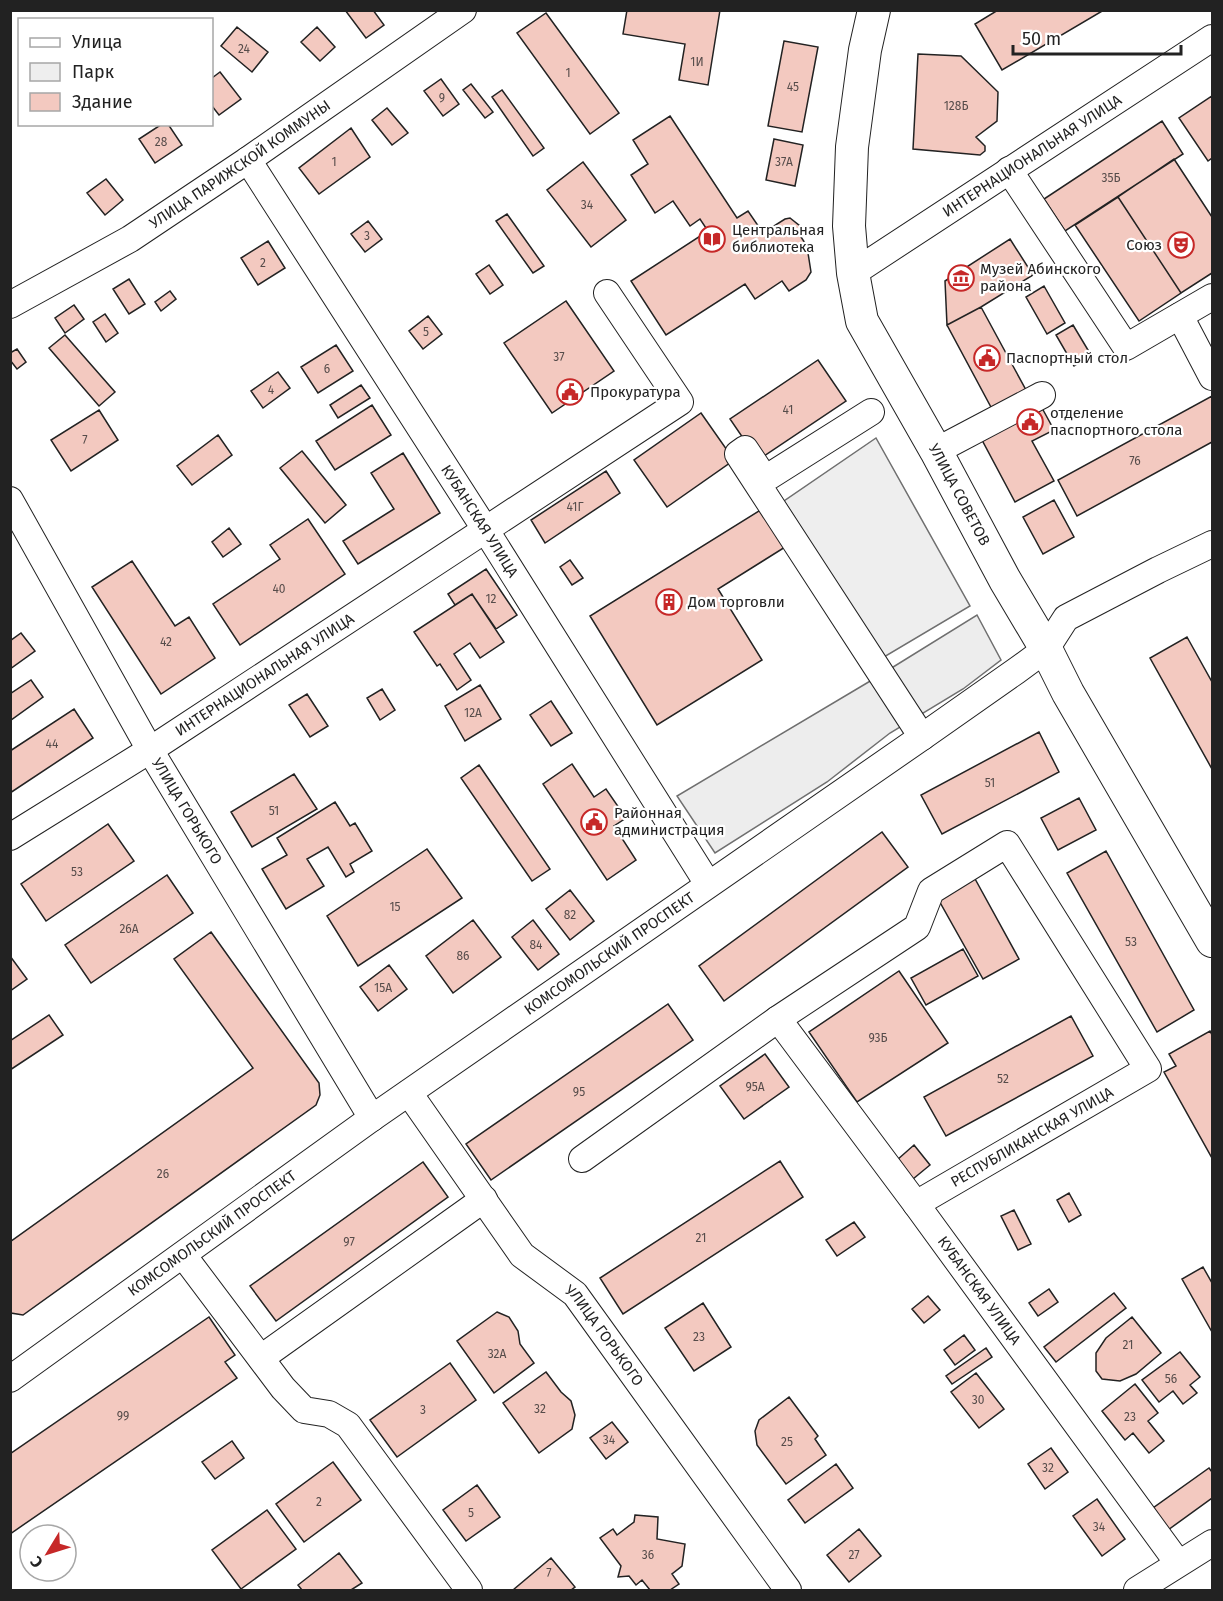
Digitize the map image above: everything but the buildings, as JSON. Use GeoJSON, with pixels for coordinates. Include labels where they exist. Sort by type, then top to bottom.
{"type":"FeatureCollection","features":[{"type":"Feature","properties":{"kind":"main road","name":"УЛИЦА СОВЕТОВ"},"geometry":{"type":"LineString","coordinates":[[874,10],[865,50],[852,147],[849,226],[853,273],[862,321],[1005,580],[1046,649],[1068,693],[1212,941]]}},
{"type":"Feature","properties":{"kind":"street","name":"УЛИЦА ПАРИЖСКОЙ КОММУНЫ"},"geometry":{"type":"LineString","coordinates":[[10,306],[130,239],[463,10]]}},
{"type":"Feature","properties":{"kind":"street","name":"ИНТЕРНАЦИОНАЛЬНАЯ УЛИЦА"},"geometry":{"type":"LineString","coordinates":[[853,273],[1212,38]]}},
{"type":"Feature","properties":{"kind":"street","name":"КУБАНСКАЯ УЛИЦА"},"geometry":{"type":"LineString","coordinates":[[248,160],[485,529],[708,884]]}},
{"type":"Feature","properties":{"kind":"street"},"geometry":{"type":"LineString","coordinates":[[1009,170],[1126,347],[1212,297]]}},
{"type":"Feature","properties":{"kind":"street","name":"ИНТЕРНАЦИОНАЛЬНАЯ УЛИЦА"},"geometry":{"type":"LineString","coordinates":[[10,837],[150,750],[680,402],[607,293]]}},
{"type":"Feature","properties":{"kind":"street"},"geometry":{"type":"LineString","coordinates":[[1180,316],[1212,377]]}},
{"type":"Feature","properties":{"kind":"street"},"geometry":{"type":"LineString","coordinates":[[936,452],[1042,395]]}},
{"type":"Feature","properties":{"kind":"street"},"geometry":{"type":"LineString","coordinates":[[871,412],[765,479],[744,449],[738,454],[922,737]]}},
{"type":"Feature","properties":{"kind":"street","name":"УЛИЦА ГОРЬКОГО"},"geometry":{"type":"LineString","coordinates":[[10,500],[150,750],[372,1118]]}},
{"type":"Feature","properties":{"kind":"street","name":"КОМСОМОЛЬСКИЙ ПРОСПЕКТ"},"geometry":{"type":"LineString","coordinates":[[10,1379],[372,1118],[1046,649],[1066,618],[1212,544]]}},
{"type":"Feature","properties":{"kind":"street","name":"РЕСПУБЛИКАНСКАЯ УЛИЦА"},"geometry":{"type":"LineString","coordinates":[[778,1019],[916,927],[931,891],[1007,844],[1148,1069],[916,1204]]}},
{"type":"Feature","properties":{"kind":"street","name":"КУБАНСКАЯ УЛИЦА"},"geometry":{"type":"LineString","coordinates":[[778,1019],[1178,1563]]}},
{"type":"Feature","properties":{"kind":"street"},"geometry":{"type":"LineString","coordinates":[[582,1159],[778,1019]]}},
{"type":"Feature","properties":{"kind":"street","name":"УЛИЦА ГОРЬКОГО"},"geometry":{"type":"LineString","coordinates":[[409,1093],[522,1255],[575,1294],[788,1590]]}},
{"type":"Feature","properties":{"kind":"street"},"geometry":{"type":"LineString","coordinates":[[261,1359],[484,1199]]}},
{"type":"Feature","properties":{"kind":"street"},"geometry":{"type":"LineString","coordinates":[[183,1255],[283,1388],[304,1410],[329,1414],[348,1425],[469,1590]]}},
{"type":"Feature","properties":{"kind":"street"},"geometry":{"type":"LineString","coordinates":[[1137,1590],[1212,1543]]}},
{"type":"Feature","properties":{"kind":"green space"},"geometry":{"type":"Polygon","coordinates":[[[876,438],[970,606],[884,657],[784,501],[876,438]]]}},
{"type":"Feature","properties":{"kind":"shaded area"},"geometry":{"type":"Polygon","coordinates":[[[977,615],[1001,660],[963,689],[890,733],[827,782],[715,853],[677,796],[977,615]]]}},
{"type":"Feature","properties":{"kind":"place","name":"Центральная библиотека"},"geometry":{"type":"Point","coordinates":[712,239]}},
{"type":"Feature","properties":{"kind":"place","name":"Союз"},"geometry":{"type":"Point","coordinates":[1181,245]}},
{"type":"Feature","properties":{"kind":"place","name":"Музей Абинского района"},"geometry":{"type":"Point","coordinates":[961,278]}},
{"type":"Feature","properties":{"kind":"place","name":"Паспортный стол"},"geometry":{"type":"Point","coordinates":[987,358]}},
{"type":"Feature","properties":{"kind":"place","name":"Прокуратура"},"geometry":{"type":"Point","coordinates":[570,392]}},
{"type":"Feature","properties":{"kind":"place","name":"отделение паспортного стола"},"geometry":{"type":"Point","coordinates":[1030,422]}},
{"type":"Feature","properties":{"kind":"place","name":"Дом торговли"},"geometry":{"type":"Point","coordinates":[669,602]}},
{"type":"Feature","properties":{"kind":"place","name":"Районная администрация"},"geometry":{"type":"Point","coordinates":[594,822]}}]}
